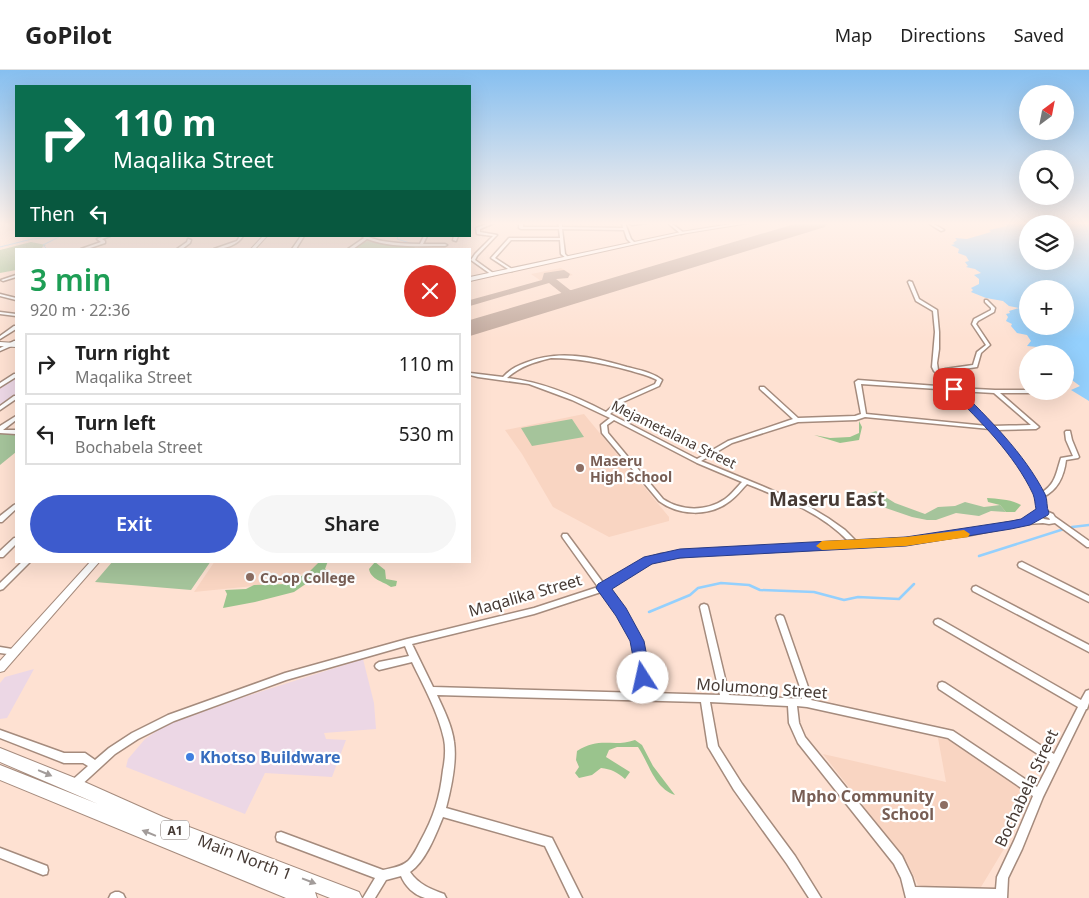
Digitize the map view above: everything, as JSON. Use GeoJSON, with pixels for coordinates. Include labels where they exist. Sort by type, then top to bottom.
{"type":"FeatureCollection","features":[{"type":"Feature","properties":{"kind":"main road"},"geometry":{"type":"LineString","coordinates":[[471,278],[546,262]]}},
{"type":"Feature","properties":{"kind":"main road"},"geometry":{"type":"LineString","coordinates":[[0,344],[14,344]]}},
{"type":"Feature","properties":{"kind":"main road","name":"Main North 1"},"geometry":{"type":"LineString","coordinates":[[0,755],[68,791],[308,898]]}},
{"type":"Feature","properties":{"kind":"main road","name":"Main North 1"},"geometry":{"type":"LineString","coordinates":[[0,772],[68,791],[353,898]]}},
{"type":"Feature","properties":{"kind":"street"},"geometry":{"type":"LineString","coordinates":[[475,262],[492,274]]}},
{"type":"Feature","properties":{"kind":"street"},"geometry":{"type":"LineString","coordinates":[[498,262],[511,270]]}},
{"type":"Feature","properties":{"kind":"street"},"geometry":{"type":"LineString","coordinates":[[0,286],[2,279],[15,276]]}},
{"type":"Feature","properties":{"kind":"street"},"geometry":{"type":"LineString","coordinates":[[910,282],[916,300],[935,310],[938,332],[937,349],[933,363],[939,374],[992,428],[1016,457],[1040,496],[1040,514]]}},
{"type":"Feature","properties":{"kind":"street"},"geometry":{"type":"LineString","coordinates":[[0,295],[15,299]]}},
{"type":"Feature","properties":{"kind":"street"},"geometry":{"type":"LineString","coordinates":[[947,382],[949,381],[947,370],[975,366],[979,352],[988,345],[974,324],[976,320],[994,311],[986,300]]}},
{"type":"Feature","properties":{"kind":"street"},"geometry":{"type":"LineString","coordinates":[[0,313],[15,314]]}},
{"type":"Feature","properties":{"kind":"street"},"geometry":{"type":"LineString","coordinates":[[0,338],[15,328]]}},
{"type":"Feature","properties":{"kind":"street"},"geometry":{"type":"LineString","coordinates":[[0,350],[14,344]]}},
{"type":"Feature","properties":{"kind":"street"},"geometry":{"type":"LineString","coordinates":[[504,380],[509,373],[526,364],[571,356],[651,375],[660,380],[657,385],[620,401],[606,415]]}},
{"type":"Feature","properties":{"kind":"street","name":"Mejametalana Street"},"geometry":{"type":"LineString","coordinates":[[471,374],[529,383],[613,418],[697,461],[780,496],[838,526],[848,534],[855,544]]}},
{"type":"Feature","properties":{"kind":"street"},"geometry":{"type":"LineString","coordinates":[[0,385],[15,375]]}},
{"type":"Feature","properties":{"kind":"street"},"geometry":{"type":"LineString","coordinates":[[864,415],[858,382],[954,390],[1019,391]]}},
{"type":"Feature","properties":{"kind":"street"},"geometry":{"type":"LineString","coordinates":[[762,388],[797,420]]}},
{"type":"Feature","properties":{"kind":"street"},"geometry":{"type":"LineString","coordinates":[[697,461],[730,442],[797,420],[856,418],[864,415],[992,428],[1036,427],[995,392]]}},
{"type":"Feature","properties":{"kind":"street"},"geometry":{"type":"LineString","coordinates":[[0,408],[15,398]]}},
{"type":"Feature","properties":{"kind":"street"},"geometry":{"type":"LineString","coordinates":[[613,418],[604,425],[605,433],[661,500],[670,507],[694,510],[725,502],[745,482]]}},
{"type":"Feature","properties":{"kind":"street"},"geometry":{"type":"LineString","coordinates":[[0,430],[15,419]]}},
{"type":"Feature","properties":{"kind":"street"},"geometry":{"type":"LineString","coordinates":[[0,430],[15,432]]}},
{"type":"Feature","properties":{"kind":"street"},"geometry":{"type":"LineString","coordinates":[[1040,496],[1048,494],[1053,489],[1064,459],[1076,457],[1068,432]]}},
{"type":"Feature","properties":{"kind":"street"},"geometry":{"type":"LineString","coordinates":[[0,520],[15,507]]}},
{"type":"Feature","properties":{"kind":"street"},"geometry":{"type":"LineString","coordinates":[[1040,514],[1050,521],[1067,528],[1089,545]]}},
{"type":"Feature","properties":{"kind":"street"},"geometry":{"type":"LineString","coordinates":[[1040,514],[1050,521]]}},
{"type":"Feature","properties":{"kind":"street","name":"Maqalika Street"},"geometry":{"type":"LineString","coordinates":[[1025,522],[1040,514]]}},
{"type":"Feature","properties":{"kind":"street","name":"Maqalika Street"},"geometry":{"type":"LineString","coordinates":[[68,791],[94,765],[135,736],[171,718],[285,678],[407,642],[534,611],[603,588],[648,560],[661,556],[906,541],[948,536],[1025,522],[1050,521]]}},
{"type":"Feature","properties":{"kind":"street"},"geometry":{"type":"LineString","coordinates":[[565,536],[621,612],[637,641],[646,697]]}},
{"type":"Feature","properties":{"kind":"street"},"geometry":{"type":"LineString","coordinates":[[0,555],[15,541]]}},
{"type":"Feature","properties":{"kind":"street"},"geometry":{"type":"LineString","coordinates":[[0,588],[26,563]]}},
{"type":"Feature","properties":{"kind":"street"},"geometry":{"type":"LineString","coordinates":[[0,668],[94,563]]}},
{"type":"Feature","properties":{"kind":"street"},"geometry":{"type":"LineString","coordinates":[[1022,565],[1089,599]]}},
{"type":"Feature","properties":{"kind":"street"},"geometry":{"type":"LineString","coordinates":[[976,589],[1089,649]]}},
{"type":"Feature","properties":{"kind":"street"},"geometry":{"type":"LineString","coordinates":[[704,608],[724,699]]}},
{"type":"Feature","properties":{"kind":"street"},"geometry":{"type":"LineString","coordinates":[[780,618],[804,687],[807,703]]}},
{"type":"Feature","properties":{"kind":"street"},"geometry":{"type":"LineString","coordinates":[[938,622],[1084,706]]}},
{"type":"Feature","properties":{"kind":"street"},"geometry":{"type":"LineString","coordinates":[[281,837],[383,875],[404,870],[414,862],[440,811],[450,752],[449,740],[431,691],[407,642]]}},
{"type":"Feature","properties":{"kind":"street"},"geometry":{"type":"LineString","coordinates":[[0,650],[15,652]]}},
{"type":"Feature","properties":{"kind":"street"},"geometry":{"type":"LineString","coordinates":[[379,666],[414,658]]}},
{"type":"Feature","properties":{"kind":"street"},"geometry":{"type":"LineString","coordinates":[[942,686],[1056,760]]}},
{"type":"Feature","properties":{"kind":"street","name":"Molumong Street"},"geometry":{"type":"LineString","coordinates":[[431,691],[705,698],[807,703],[950,734],[1039,794]]}},
{"type":"Feature","properties":{"kind":"street","name":"Bochabela Street"},"geometry":{"type":"LineString","coordinates":[[1001,896],[1002,877],[1018,846],[1039,794],[1089,694]]}},
{"type":"Feature","properties":{"kind":"street"},"geometry":{"type":"LineString","coordinates":[[705,698],[713,747],[738,787],[791,860],[815,898]]}},
{"type":"Feature","properties":{"kind":"street"},"geometry":{"type":"LineString","coordinates":[[792,702],[796,733],[898,860],[911,896],[1001,896]]}},
{"type":"Feature","properties":{"kind":"street"},"geometry":{"type":"LineString","coordinates":[[0,734],[64,758],[85,758],[94,765]]}},
{"type":"Feature","properties":{"kind":"street"},"geometry":{"type":"LineString","coordinates":[[440,811],[548,842],[576,898]]}},
{"type":"Feature","properties":{"kind":"street"},"geometry":{"type":"LineString","coordinates":[[0,853],[43,870]]}},
{"type":"Feature","properties":{"kind":"street"},"geometry":{"type":"LineString","coordinates":[[404,870],[407,879],[414,888],[440,898]]}},
{"type":"Feature","properties":{"kind":"street"},"geometry":{"type":"LineString","coordinates":[[369,898],[383,875]]}},
{"type":"Feature","properties":{"kind":"shaded area"},"geometry":{"type":"Polygon","coordinates":[[[561,268],[573,275],[544,283],[531,274],[561,268]]]}},
{"type":"Feature","properties":{"kind":"shaded area"},"geometry":{"type":"Polygon","coordinates":[[[15,374],[15,401],[0,411],[0,384],[15,374]]]}},
{"type":"Feature","properties":{"kind":"shaded area","name":"Maseru High School"},"geometry":{"type":"Polygon","coordinates":[[[584,414],[669,517],[669,521],[609,537],[553,507],[522,454],[505,430],[584,414]]]}},
{"type":"Feature","properties":{"kind":"shaded area","name":"Co-op College"},"geometry":{"type":"Polygon","coordinates":[[[214,563],[322,563],[317,570],[306,571],[285,583],[194,592],[214,563]]]}},
{"type":"Feature","properties":{"kind":"shaded area"},"geometry":{"type":"Polygon","coordinates":[[[363,659],[374,703],[376,729],[324,733],[326,739],[346,740],[332,777],[265,773],[245,814],[126,767],[128,759],[145,739],[164,726],[244,697],[363,659]]]}},
{"type":"Feature","properties":{"kind":"shaded area"},"geometry":{"type":"Polygon","coordinates":[[[34,669],[7,718],[0,719],[0,683],[5,677],[34,669]]]}},
{"type":"Feature","properties":{"kind":"shaded area","name":"Mpho Community School"},"geometry":{"type":"Polygon","coordinates":[[[938,738],[955,741],[1032,795],[1008,836],[1007,844],[981,887],[926,888],[918,885],[907,862],[823,754],[946,782],[938,738]]]}},
{"type":"Feature","properties":{"kind":"green space"},"geometry":{"type":"Polygon","coordinates":[[[0,262],[15,262],[15,270],[0,273],[0,262]]]}},
{"type":"Feature","properties":{"kind":"green space"},"geometry":{"type":"Polygon","coordinates":[[[572,419],[584,437],[532,446],[521,428],[572,419]]]}},
{"type":"Feature","properties":{"kind":"green space"},"geometry":{"type":"Polygon","coordinates":[[[859,421],[862,427],[859,440],[840,443],[814,435],[830,438],[850,437],[859,433],[859,421]]]}},
{"type":"Feature","properties":{"kind":"green space"},"geometry":{"type":"Polygon","coordinates":[[[0,433],[15,435],[15,453],[0,465],[0,433]]]}},
{"type":"Feature","properties":{"kind":"green space"},"geometry":{"type":"Polygon","coordinates":[[[876,491],[895,503],[925,514],[938,507],[955,506],[965,502],[984,507],[1000,505],[1006,512],[991,511],[979,516],[956,513],[936,520],[927,520],[877,505],[874,499],[868,497],[867,494],[876,491]]]}},
{"type":"Feature","properties":{"kind":"green space"},"geometry":{"type":"Polygon","coordinates":[[[987,498],[1008,500],[1021,505],[1015,512],[1006,512],[1000,505],[988,502],[987,498]]]}},
{"type":"Feature","properties":{"kind":"green space"},"geometry":{"type":"Polygon","coordinates":[[[111,563],[210,563],[191,590],[95,582],[111,563]]]}},
{"type":"Feature","properties":{"kind":"green space"},"geometry":{"type":"Polygon","coordinates":[[[318,563],[327,563],[325,575],[310,581],[294,592],[223,608],[227,594],[225,590],[246,589],[254,585],[287,584],[309,572],[318,563]]]}},
{"type":"Feature","properties":{"kind":"green space"},"geometry":{"type":"Polygon","coordinates":[[[376,563],[385,570],[386,579],[397,581],[396,586],[391,587],[378,580],[372,576],[369,569],[376,563]]]}},
{"type":"Feature","properties":{"kind":"green space"},"geometry":{"type":"Polygon","coordinates":[[[635,740],[642,745],[653,766],[675,795],[668,792],[657,781],[638,747],[617,747],[609,750],[606,757],[630,772],[625,779],[614,771],[601,768],[592,775],[579,778],[575,773],[579,767],[576,760],[577,751],[593,744],[620,743],[635,740]]]}},
{"type":"Feature","properties":{"kind":"water"},"geometry":{"type":"Polygon","coordinates":[[[965,262],[1019,262],[1019,270],[1074,270],[1074,262],[1089,262],[1089,401],[1074,392],[1074,389],[1080,386],[1074,382],[1074,345],[1028,345],[1031,341],[1027,335],[1074,335],[1074,280],[1019,280],[1019,308],[1009,306],[1003,301],[986,298],[971,292],[973,290],[971,288],[979,284],[979,279],[974,275],[981,273],[966,267],[968,266],[965,262]]]}},
{"type":"Feature","properties":{"kind":"water"},"geometry":{"type":"Polygon","coordinates":[[[1019,308],[1019,333],[1011,326],[1012,324],[1006,321],[1008,317],[1006,314],[1010,313],[1009,311],[1019,308]]]}},
{"type":"Feature","properties":{"kind":"waterway"},"geometry":{"type":"LineString","coordinates":[[1072,527],[1089,525]]}},
{"type":"Feature","properties":{"kind":"waterway"},"geometry":{"type":"LineString","coordinates":[[979,556],[1064,529]]}},
{"type":"Feature","properties":{"kind":"waterway"},"geometry":{"type":"LineString","coordinates":[[649,612],[690,595],[698,588],[721,583],[749,585],[760,590],[814,592],[844,600],[858,597],[899,599],[914,584]]}},
{"type":"Feature","properties":{"kind":"taxiway"},"geometry":{"type":"LineString","coordinates":[[566,274],[565,276],[552,277],[551,280],[547,275],[566,274]]}},
{"type":"Feature","properties":{"kind":"taxiway"},"geometry":{"type":"LineString","coordinates":[[471,303],[545,282],[548,278]]}},
{"type":"Feature","properties":{"kind":"taxiway"},"geometry":{"type":"LineString","coordinates":[[551,280],[567,293],[582,294]]}},
{"type":"Feature","properties":{"kind":"runway"},"geometry":{"type":"LineString","coordinates":[[471,328],[690,262]]}},
{"type":"Feature","properties":{"kind":"slow traffic"},"geometry":{"type":"LineString","coordinates":[[822,546],[906,541],[964,534]]}},
{"type":"Feature","properties":{"kind":"place","name":"Maseru High School"},"geometry":{"type":"Point","coordinates":[580,468]}},
{"type":"Feature","properties":{"kind":"place","name":"Co-op College"},"geometry":{"type":"Point","coordinates":[250,577]}},
{"type":"Feature","properties":{"kind":"place","name":"Khotso Buildware"},"geometry":{"type":"Point","coordinates":[190,757]}},
{"type":"Feature","properties":{"kind":"place","name":"Mpho Community School"},"geometry":{"type":"Point","coordinates":[944,805]}},
{"type":"Feature","properties":{"kind":"district","name":"Maseru East"},"geometry":{"type":"Point","coordinates":[827,499]}},
{"type":"Feature","properties":{"kind":"route"},"geometry":{"type":"LineString","coordinates":[[643,678],[637,641],[630,626],[603,588],[648,560],[661,556],[680,554],[906,541],[966,534],[1025,522],[1037,516],[1036,514],[1043,513],[1040,496],[1016,457],[992,428],[954,389]]}}]}
